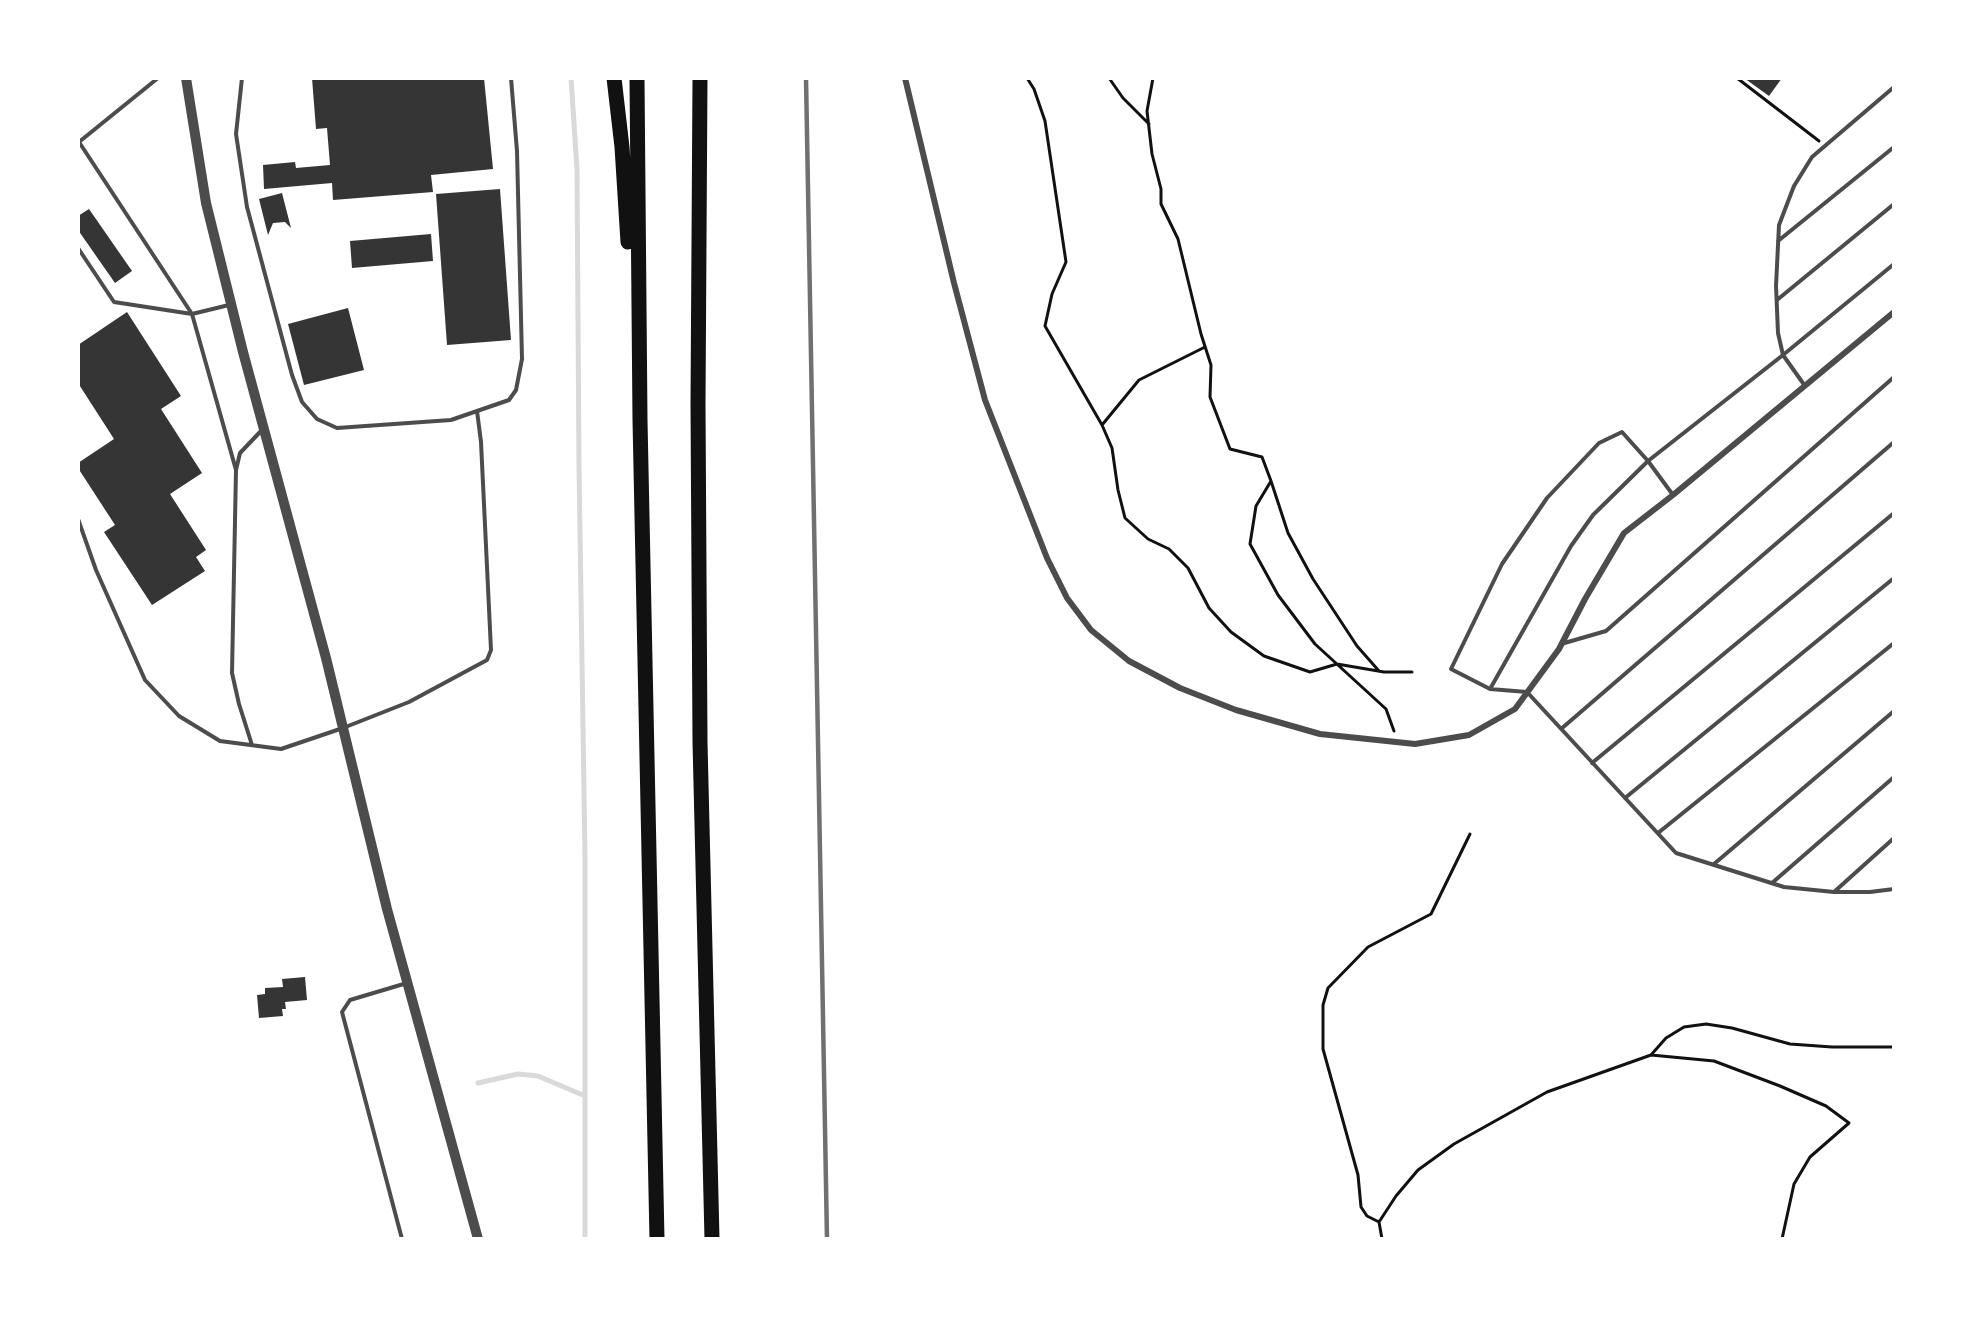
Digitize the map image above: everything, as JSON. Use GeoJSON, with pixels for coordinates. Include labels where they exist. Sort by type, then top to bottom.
{"type":"FeatureCollection","features":[{"type":"Feature","properties":{"kind":"highway"},"geometry":{"type":"LineString","coordinates":[[614,78],[622,147],[640,420]]}},
{"type":"Feature","properties":{"kind":"highway"},"geometry":{"type":"LineString","coordinates":[[637,78],[640,420],[657,1239]]}},
{"type":"Feature","properties":{"kind":"highway"},"geometry":{"type":"LineString","coordinates":[[700,78],[698,404],[700,731],[712,1239]]}},
{"type":"Feature","properties":{"kind":"street"},"geometry":{"type":"LineString","coordinates":[[186,78],[206,203],[231,305],[326,658],[385,898],[478,1239]]}},
{"type":"Feature","properties":{"kind":"street"},"geometry":{"type":"LineString","coordinates":[[905,78],[954,283],[985,400],[1047,558],[1067,598],[1091,630],[1129,661],[1180,688],[1236,710],[1320,734],[1415,744],[1469,735],[1515,709],[1561,644],[1624,533],[1894,312]]}},
{"type":"Feature","properties":{"kind":"lane"},"geometry":{"type":"LineString","coordinates":[[158,78],[79,144],[192,314],[236,470]]}},
{"type":"Feature","properties":{"kind":"lane"},"geometry":{"type":"LineString","coordinates":[[242,78],[236,134],[247,207],[292,375],[302,402],[317,419],[338,428],[451,420],[509,400],[516,390],[522,359],[517,151],[512,78]]}},
{"type":"Feature","properties":{"kind":"lane"},"geometry":{"type":"LineString","coordinates":[[1805,386],[1783,355],[1778,333],[1776,301],[1779,225],[1794,186],[1812,157],[1894,87]]}},
{"type":"Feature","properties":{"kind":"lane"},"geometry":{"type":"LineString","coordinates":[[1778,241],[1894,147]]}},
{"type":"Feature","properties":{"kind":"lane"},"geometry":{"type":"LineString","coordinates":[[1776,301],[1894,204]]}},
{"type":"Feature","properties":{"kind":"lane"},"geometry":{"type":"LineString","coordinates":[[78,249],[114,303],[192,314],[231,305]]}},
{"type":"Feature","properties":{"kind":"lane"},"geometry":{"type":"LineString","coordinates":[[1490,689],[1576,538],[1593,515],[1648,461],[1894,264]]}},
{"type":"Feature","properties":{"kind":"lane"},"geometry":{"type":"LineString","coordinates":[[1561,644],[1606,631],[1894,377]]}},
{"type":"Feature","properties":{"kind":"lane"},"geometry":{"type":"LineString","coordinates":[[78,519],[96,570],[144,680],[179,716],[220,741],[281,749],[344,728],[419,697],[487,660],[491,650],[481,442],[477,411]]}},
{"type":"Feature","properties":{"kind":"lane"},"geometry":{"type":"LineString","coordinates":[[252,745],[232,673],[236,470],[240,453],[264,428]]}},
{"type":"Feature","properties":{"kind":"lane"},"geometry":{"type":"LineString","coordinates":[[1673,495],[1648,461],[1622,432],[1599,443],[1547,498],[1502,564],[1451,669],[1490,689],[1527,693],[1676,853],[1784,887],[1834,892],[1894,889]]}},
{"type":"Feature","properties":{"kind":"lane"},"geometry":{"type":"LineString","coordinates":[[1561,729],[1894,442]]}},
{"type":"Feature","properties":{"kind":"lane"},"geometry":{"type":"LineString","coordinates":[[1592,763],[1894,513]]}},
{"type":"Feature","properties":{"kind":"lane"},"geometry":{"type":"LineString","coordinates":[[1625,798],[1894,578]]}},
{"type":"Feature","properties":{"kind":"lane"},"geometry":{"type":"LineString","coordinates":[[1658,833],[1894,643]]}},
{"type":"Feature","properties":{"kind":"lane"},"geometry":{"type":"LineString","coordinates":[[1713,865],[1894,711]]}},
{"type":"Feature","properties":{"kind":"lane"},"geometry":{"type":"LineString","coordinates":[[1772,883],[1894,777]]}},
{"type":"Feature","properties":{"kind":"lane"},"geometry":{"type":"LineString","coordinates":[[1834,892],[1894,838]]}},
{"type":"Feature","properties":{"kind":"lane"},"geometry":{"type":"LineString","coordinates":[[402,1239],[342,1012],[350,1000],[408,983]]}},
{"type":"Feature","properties":{"kind":"path"},"geometry":{"type":"LineString","coordinates":[[1027,78],[1034,89],[1044,121],[1066,262],[1052,294],[1045,326],[1102,425],[1112,448],[1125,518],[1148,539],[1169,549],[1188,568],[1209,608],[1231,632],[1264,656],[1310,672],[1337,664],[1380,671],[1412,672]]}},
{"type":"Feature","properties":{"kind":"path"},"geometry":{"type":"LineString","coordinates":[[1109,78],[1123,98],[1149,124]]}},
{"type":"Feature","properties":{"kind":"path"},"geometry":{"type":"LineString","coordinates":[[1153,78],[1148,111],[1152,154],[1161,189],[1161,204],[1178,239],[1211,365],[1210,397],[1230,449],[1262,457],[1288,533],[1313,579],[1357,646],[1380,671]]}},
{"type":"Feature","properties":{"kind":"path"},"geometry":{"type":"LineString","coordinates":[[1737,78],[1825,146]]}},
{"type":"Feature","properties":{"kind":"path"},"geometry":{"type":"LineString","coordinates":[[1102,425],[1139,380],[1205,347]]}},
{"type":"Feature","properties":{"kind":"path"},"geometry":{"type":"LineString","coordinates":[[1271,481],[1256,506],[1250,543],[1278,595],[1315,644],[1386,709],[1399,743]]}},
{"type":"Feature","properties":{"kind":"path"},"geometry":{"type":"LineString","coordinates":[[1379,1222],[1366,1216],[1361,1207],[1358,1175],[1323,1049],[1323,1005],[1328,988],[1368,947],[1431,914],[1470,834]]}},
{"type":"Feature","properties":{"kind":"path"},"geometry":{"type":"LineString","coordinates":[[1651,1055],[1666,1038],[1684,1027],[1706,1024],[1732,1028],[1790,1044],[1894,1047]]}},
{"type":"Feature","properties":{"kind":"path"},"geometry":{"type":"LineString","coordinates":[[1382,1239],[1379,1222],[1396,1196],[1418,1170],[1454,1144],[1547,1092],[1651,1055],[1714,1061],[1826,1106],[1849,1123],[1810,1157],[1794,1184],[1782,1239]]}},
{"type":"Feature","properties":{"kind":"building"},"geometry":{"type":"Polygon","coordinates":[[[312,78],[484,78],[493,169],[431,175],[433,192],[333,200],[332,183],[264,189],[263,165],[295,162],[296,168],[330,165],[327,128],[316,129],[312,78]]]}},
{"type":"Feature","properties":{"kind":"building"},"geometry":{"type":"Polygon","coordinates":[[[1744,78],[1782,78],[1769,96],[1744,78]]]}},
{"type":"Feature","properties":{"kind":"building"},"geometry":{"type":"Polygon","coordinates":[[[500,189],[511,340],[447,345],[436,194],[500,189]]]}},
{"type":"Feature","properties":{"kind":"building"},"geometry":{"type":"Polygon","coordinates":[[[282,193],[291,228],[285,222],[273,223],[268,235],[259,199],[282,193]]]}},
{"type":"Feature","properties":{"kind":"building"},"geometry":{"type":"Polygon","coordinates":[[[89,209],[132,271],[115,283],[78,230],[78,216],[89,209]]]}},
{"type":"Feature","properties":{"kind":"building"},"geometry":{"type":"Polygon","coordinates":[[[431,234],[433,261],[352,268],[350,241],[431,234]]]}},
{"type":"Feature","properties":{"kind":"building"},"geometry":{"type":"Polygon","coordinates":[[[348,308],[364,370],[304,385],[288,324],[348,308]]]}},
{"type":"Feature","properties":{"kind":"building"},"geometry":{"type":"Polygon","coordinates":[[[127,312],[181,396],[161,409],[202,473],[170,494],[206,550],[196,557],[205,571],[152,605],[104,532],[115,525],[78,468],[78,463],[114,439],[78,383],[78,345],[127,312]]]}},
{"type":"Feature","properties":{"kind":"building"},"geometry":{"type":"Polygon","coordinates":[[[305,977],[307,1000],[285,1002],[286,1009],[282,1009],[283,1016],[259,1018],[257,995],[265,994],[265,988],[283,987],[282,979],[305,977]]]}},
{"type":"Feature","properties":{"kind":"waterway"},"geometry":{"type":"LineString","coordinates":[[571,78],[577,169],[585,857],[585,1239]]}},
{"type":"Feature","properties":{"kind":"waterway"},"geometry":{"type":"LineString","coordinates":[[478,1083],[518,1074],[538,1076],[585,1096]]}},
{"type":"Feature","properties":{"kind":"railway"},"geometry":{"type":"LineString","coordinates":[[806,78],[827,1239]]}}]}
